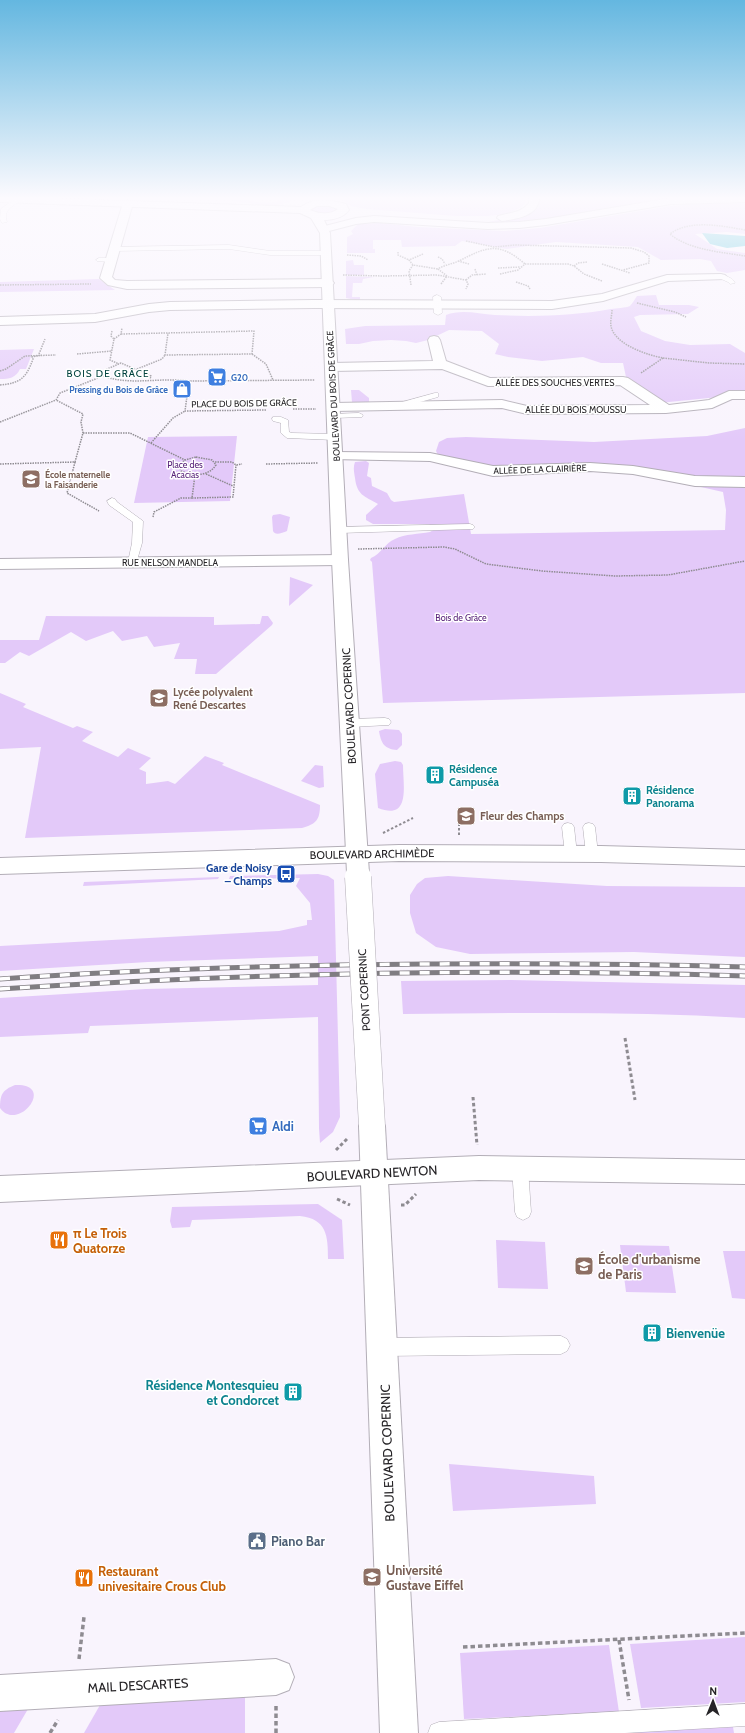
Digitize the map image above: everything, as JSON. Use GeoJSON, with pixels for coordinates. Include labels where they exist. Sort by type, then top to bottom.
{"type":"FeatureCollection","features":[{"type":"Feature","properties":{"kind":"main road"},"geometry":{"type":"LineString","coordinates":[[107,279],[112,283],[121,285],[328,281]]}},
{"type":"Feature","properties":{"kind":"main road"},"geometry":{"type":"LineString","coordinates":[[0,321],[91,319],[170,306],[329,304],[527,306],[570,303],[603,297],[655,279]]}},
{"type":"Feature","properties":{"kind":"main road","name":"BOULEVARD DU BOIS DE GRÂCE"},"geometry":{"type":"LineString","coordinates":[[328,281],[340,560]]}},
{"type":"Feature","properties":{"kind":"main road"},"geometry":{"type":"LineString","coordinates":[[434,340],[440,365]]}},
{"type":"Feature","properties":{"kind":"main road","name":"ALLÉE DES SOUCHES VERTES"},"geometry":{"type":"LineString","coordinates":[[332,367],[444,365],[488,382],[623,381],[666,409]]}},
{"type":"Feature","properties":{"kind":"main road","name":"ALLÉE DU BOIS MOUSSU"},"geometry":{"type":"LineString","coordinates":[[334,411],[402,405],[502,404],[527,410],[666,409],[712,404],[729,395],[745,395]]}},
{"type":"Feature","properties":{"kind":"main road","name":"ALLÉE DE LA CLAIRIÈRE"},"geometry":{"type":"LineString","coordinates":[[336,460],[407,456],[430,457],[493,471],[590,467],[633,470],[695,481],[745,482]]}},
{"type":"Feature","properties":{"kind":"main road","name":"RUE NELSON MANDELA"},"geometry":{"type":"LineString","coordinates":[[0,564],[340,560]]}},
{"type":"Feature","properties":{"kind":"main road","name":"BOULEVARD COPERNIC"},"geometry":{"type":"LineString","coordinates":[[340,560],[357,863]]}},
{"type":"Feature","properties":{"kind":"main road","name":"BOULEVARD ARCHIMÈDE"},"geometry":{"type":"LineString","coordinates":[[0,866],[357,863],[582,854],[745,858]]}},
{"type":"Feature","properties":{"kind":"main road","name":"PONT COPERNIC"},"geometry":{"type":"LineString","coordinates":[[357,863],[374,1173]]}},
{"type":"Feature","properties":{"kind":"main road","name":"BOULEVARD NEWTON"},"geometry":{"type":"LineString","coordinates":[[0,1189],[479,1168],[745,1172]]}},
{"type":"Feature","properties":{"kind":"main road","name":"BOULEVARD COPERNIC"},"geometry":{"type":"LineString","coordinates":[[374,1173],[399,1733]]}},
{"type":"Feature","properties":{"kind":"main road","name":"MAIL DESCARTES"},"geometry":{"type":"LineString","coordinates":[[0,1693],[276,1677]]}},
{"type":"Feature","properties":{"kind":"lane"},"geometry":{"type":"LineString","coordinates":[[726,279],[731,281],[732,284]]}},
{"type":"Feature","properties":{"kind":"lane"},"geometry":{"type":"LineString","coordinates":[[402,405],[435,395]]}},
{"type":"Feature","properties":{"kind":"lane"},"geometry":{"type":"LineString","coordinates":[[334,411],[359,415]]}},
{"type":"Feature","properties":{"kind":"lane"},"geometry":{"type":"LineString","coordinates":[[276,419],[281,419],[285,422],[285,433],[290,436],[335,437]]}},
{"type":"Feature","properties":{"kind":"lane"},"geometry":{"type":"LineString","coordinates":[[112,501],[112,503],[138,521],[137,543],[133,562]]}},
{"type":"Feature","properties":{"kind":"lane"},"geometry":{"type":"LineString","coordinates":[[339,534],[470,527]]}},
{"type":"Feature","properties":{"kind":"lane"},"geometry":{"type":"LineString","coordinates":[[350,723],[385,722]]}},
{"type":"Feature","properties":{"kind":"lane"},"geometry":{"type":"LineString","coordinates":[[568,827],[582,854]]}},
{"type":"Feature","properties":{"kind":"lane"},"geometry":{"type":"LineString","coordinates":[[582,854],[589,827]]}},
{"type":"Feature","properties":{"kind":"lane"},"geometry":{"type":"LineString","coordinates":[[520,1168],[523,1212]]}},
{"type":"Feature","properties":{"kind":"lane"},"geometry":{"type":"LineString","coordinates":[[382,1347],[561,1345]]}},
{"type":"Feature","properties":{"kind":"lane"},"geometry":{"type":"LineString","coordinates":[[439,1733],[745,1715]]}},
{"type":"Feature","properties":{"kind":"path"},"geometry":{"type":"LineString","coordinates":[[328,281],[340,279]]}},
{"type":"Feature","properties":{"kind":"path"},"geometry":{"type":"LineString","coordinates":[[410,279],[411,285]]}},
{"type":"Feature","properties":{"kind":"path"},"geometry":{"type":"LineString","coordinates":[[437,285],[443,283],[445,279]]}},
{"type":"Feature","properties":{"kind":"path"},"geometry":{"type":"LineString","coordinates":[[460,305],[459,299],[468,287],[468,281],[461,279]]}},
{"type":"Feature","properties":{"kind":"path"},"geometry":{"type":"LineString","coordinates":[[596,279],[604,282]]}},
{"type":"Feature","properties":{"kind":"path"},"geometry":{"type":"LineString","coordinates":[[516,282],[528,286],[530,292]]}},
{"type":"Feature","properties":{"kind":"path"},"geometry":{"type":"LineString","coordinates":[[0,285],[96,284]]}},
{"type":"Feature","properties":{"kind":"path"},"geometry":{"type":"LineString","coordinates":[[634,301],[647,308],[665,310],[686,317]]}},
{"type":"Feature","properties":{"kind":"path"},"geometry":{"type":"LineString","coordinates":[[611,306],[611,326],[617,336],[634,349],[655,357],[709,363],[745,364]]}},
{"type":"Feature","properties":{"kind":"path"},"geometry":{"type":"LineString","coordinates":[[113,329],[111,336],[114,339],[110,360],[119,364],[121,363],[151,376],[150,379]]}},
{"type":"Feature","properties":{"kind":"path"},"geometry":{"type":"LineString","coordinates":[[121,334],[254,331],[252,354]]}},
{"type":"Feature","properties":{"kind":"path"},"geometry":{"type":"LineString","coordinates":[[136,369],[162,359],[165,355],[168,333]]}},
{"type":"Feature","properties":{"kind":"path"},"geometry":{"type":"LineString","coordinates":[[39,354],[45,339]]}},
{"type":"Feature","properties":{"kind":"path"},"geometry":{"type":"LineString","coordinates":[[77,354],[112,351]]}},
{"type":"Feature","properties":{"kind":"path"},"geometry":{"type":"LineString","coordinates":[[1,372],[22,357],[39,354],[42,355]]}},
{"type":"Feature","properties":{"kind":"path"},"geometry":{"type":"LineString","coordinates":[[165,355],[252,354],[262,358],[270,367],[273,380]]}},
{"type":"Feature","properties":{"kind":"path"},"geometry":{"type":"LineString","coordinates":[[0,385],[12,384],[26,377],[33,359],[32,357],[56,355]]}},
{"type":"Feature","properties":{"kind":"path"},"geometry":{"type":"LineString","coordinates":[[623,381],[634,378],[663,358]]}},
{"type":"Feature","properties":{"kind":"path"},"geometry":{"type":"LineString","coordinates":[[102,376],[105,370],[119,364]]}},
{"type":"Feature","properties":{"kind":"path"},"geometry":{"type":"LineString","coordinates":[[0,422],[56,400],[60,392],[102,376],[121,381],[150,379],[178,379],[189,381],[316,380]]}},
{"type":"Feature","properties":{"kind":"path","name":"PLACE DU BOIS DE GRÂCE"},"geometry":{"type":"LineString","coordinates":[[189,381],[185,411],[272,410]]}},
{"type":"Feature","properties":{"kind":"path"},"geometry":{"type":"LineString","coordinates":[[56,400],[83,414],[81,422],[83,433],[67,493],[99,511]]}},
{"type":"Feature","properties":{"kind":"path","name":"PLACE DU BOIS DE GRÂCE"},"geometry":{"type":"LineString","coordinates":[[288,410],[316,409]]}},
{"type":"Feature","properties":{"kind":"path"},"geometry":{"type":"LineString","coordinates":[[151,443],[173,418],[185,411]]}},
{"type":"Feature","properties":{"kind":"path"},"geometry":{"type":"LineString","coordinates":[[83,433],[123,432],[151,443],[185,460]]}},
{"type":"Feature","properties":{"kind":"path"},"geometry":{"type":"LineString","coordinates":[[215,462],[214,468],[206,473],[195,475],[184,473],[179,468],[179,465],[185,460],[202,457],[208,458],[215,462],[232,462],[242,464]]}},
{"type":"Feature","properties":{"kind":"path"},"geometry":{"type":"LineString","coordinates":[[266,464],[336,460]]}},
{"type":"Feature","properties":{"kind":"path"},"geometry":{"type":"LineString","coordinates":[[0,464],[75,462]]}},
{"type":"Feature","properties":{"kind":"path"},"geometry":{"type":"LineString","coordinates":[[153,519],[154,512],[181,498],[233,497],[236,464]]}},
{"type":"Feature","properties":{"kind":"path"},"geometry":{"type":"LineString","coordinates":[[206,473],[233,486]]}},
{"type":"Feature","properties":{"kind":"path"},"geometry":{"type":"LineString","coordinates":[[192,498],[195,475]]}},
{"type":"Feature","properties":{"kind":"path"},"geometry":{"type":"LineString","coordinates":[[339,534],[356,538],[357,549],[444,547],[455,549],[486,564],[542,571],[615,576],[668,575],[745,560]]}},
{"type":"Feature","properties":{"kind":"path"},"geometry":{"type":"LineString","coordinates":[[381,833],[413,818]]}},
{"type":"Feature","properties":{"kind":"path"},"geometry":{"type":"LineString","coordinates":[[459,819],[459,836]]}},
{"type":"Feature","properties":{"kind":"path"},"geometry":{"type":"LineString","coordinates":[[625,1038],[635,1100]]}},
{"type":"Feature","properties":{"kind":"path"},"geometry":{"type":"LineString","coordinates":[[473,1097],[479,1168]]}},
{"type":"Feature","properties":{"kind":"path"},"geometry":{"type":"LineString","coordinates":[[79,1662],[84,1617]]}},
{"type":"Feature","properties":{"kind":"path"},"geometry":{"type":"LineString","coordinates":[[463,1647],[745,1633]]}},
{"type":"Feature","properties":{"kind":"path"},"geometry":{"type":"LineString","coordinates":[[619,1640],[633,1722]]}},
{"type":"Feature","properties":{"kind":"green space"},"geometry":{"type":"Polygon","coordinates":[[[99,279],[115,290],[0,292],[0,282],[99,279]]]}},
{"type":"Feature","properties":{"kind":"green space"},"geometry":{"type":"Polygon","coordinates":[[[346,279],[364,279],[362,283],[353,283],[352,297],[360,297],[360,301],[346,298],[346,279]]]}},
{"type":"Feature","properties":{"kind":"green space"},"geometry":{"type":"Polygon","coordinates":[[[656,295],[659,305],[689,305],[699,307],[688,314],[640,315],[634,317],[641,331],[665,341],[690,345],[730,344],[745,353],[745,391],[719,397],[649,404],[644,401],[645,392],[626,377],[623,363],[601,363],[583,357],[542,361],[508,357],[495,354],[499,344],[482,331],[449,330],[428,340],[416,343],[391,340],[346,344],[345,329],[365,326],[445,325],[446,315],[458,312],[524,316],[582,313],[628,307],[637,296],[656,295]]]}},
{"type":"Feature","properties":{"kind":"green space"},"geometry":{"type":"Polygon","coordinates":[[[34,349],[26,369],[20,369],[12,377],[0,379],[0,350],[34,349]]]}},
{"type":"Feature","properties":{"kind":"green space"},"geometry":{"type":"Polygon","coordinates":[[[351,390],[359,390],[369,398],[369,402],[355,404],[352,402],[351,390]]]}},
{"type":"Feature","properties":{"kind":"green space","name":"Bois de Grâce"},"geometry":{"type":"Polygon","coordinates":[[[745,428],[745,693],[383,703],[372,562],[370,560],[388,543],[399,537],[430,532],[435,529],[429,524],[373,524],[366,520],[366,515],[378,504],[359,492],[354,472],[355,462],[366,461],[369,463],[367,476],[371,478],[372,486],[387,493],[394,502],[464,494],[471,534],[725,530],[726,510],[723,492],[621,469],[493,471],[438,455],[436,451],[439,442],[447,438],[466,437],[594,442],[707,436],[745,428]]]}},
{"type":"Feature","properties":{"kind":"green space","name":"Place des Acacias"},"geometry":{"type":"Polygon","coordinates":[[[237,436],[230,501],[134,503],[148,437],[237,436]]]}},
{"type":"Feature","properties":{"kind":"green space"},"geometry":{"type":"Polygon","coordinates":[[[280,514],[290,517],[287,531],[277,534],[273,531],[272,517],[273,515],[280,514]]]}},
{"type":"Feature","properties":{"kind":"green space"},"geometry":{"type":"Polygon","coordinates":[[[290,577],[313,585],[289,606],[290,577]]]}},
{"type":"Feature","properties":{"kind":"green space"},"geometry":{"type":"Polygon","coordinates":[[[46,616],[214,617],[214,625],[260,624],[262,616],[268,616],[273,623],[216,674],[195,674],[197,659],[174,659],[180,643],[154,647],[147,636],[122,641],[113,631],[86,641],[71,632],[29,656],[20,652],[5,663],[0,663],[0,640],[39,640],[46,616]]]}},
{"type":"Feature","properties":{"kind":"green space"},"geometry":{"type":"Polygon","coordinates":[[[0,693],[26,704],[23,707],[73,728],[77,726],[93,732],[82,741],[118,757],[128,748],[151,758],[139,769],[146,772],[146,784],[168,781],[175,784],[205,756],[224,763],[222,765],[320,805],[318,818],[311,825],[302,828],[25,838],[41,747],[0,749],[0,693]]]}},
{"type":"Feature","properties":{"kind":"green space"},"geometry":{"type":"Polygon","coordinates":[[[385,729],[399,730],[402,734],[402,745],[397,750],[386,747],[382,742],[379,731],[385,729]]]}},
{"type":"Feature","properties":{"kind":"green space"},"geometry":{"type":"Polygon","coordinates":[[[395,761],[401,762],[403,765],[404,791],[403,799],[400,805],[396,810],[389,811],[378,808],[375,774],[380,764],[395,761]]]}},
{"type":"Feature","properties":{"kind":"green space"},"geometry":{"type":"Polygon","coordinates":[[[315,765],[323,766],[324,787],[319,788],[301,781],[315,765]]]}},
{"type":"Feature","properties":{"kind":"green space"},"geometry":{"type":"Polygon","coordinates":[[[318,874],[328,876],[334,880],[340,1117],[333,1132],[320,1143],[318,1017],[90,1026],[88,1033],[0,1037],[0,998],[146,989],[318,985],[318,956],[148,962],[0,971],[0,946],[279,931],[307,925],[307,920],[312,920],[310,903],[296,886],[300,878],[229,879],[230,876],[318,874]]]}},
{"type":"Feature","properties":{"kind":"green space"},"geometry":{"type":"Polygon","coordinates":[[[448,876],[607,886],[745,887],[745,957],[634,952],[470,954],[436,947],[416,933],[410,913],[410,895],[417,884],[425,878],[448,876]]]}},
{"type":"Feature","properties":{"kind":"green space"},"geometry":{"type":"Polygon","coordinates":[[[219,877],[218,879],[83,886],[84,882],[219,877]]]}},
{"type":"Feature","properties":{"kind":"green space"},"geometry":{"type":"Polygon","coordinates":[[[511,980],[745,985],[745,1018],[617,1013],[403,1014],[401,981],[511,980]]]}},
{"type":"Feature","properties":{"kind":"green space"},"geometry":{"type":"Polygon","coordinates":[[[15,1085],[27,1086],[33,1091],[33,1098],[30,1105],[24,1111],[16,1115],[8,1114],[0,1108],[1,1096],[7,1089],[15,1085]]]}},
{"type":"Feature","properties":{"kind":"green space"},"geometry":{"type":"Polygon","coordinates":[[[318,1204],[342,1220],[344,1259],[328,1259],[326,1236],[321,1225],[309,1218],[300,1216],[192,1220],[190,1227],[172,1228],[170,1221],[172,1207],[318,1204]]]}},
{"type":"Feature","properties":{"kind":"green space"},"geometry":{"type":"Polygon","coordinates":[[[496,1240],[545,1242],[548,1289],[498,1288],[496,1240]]]}},
{"type":"Feature","properties":{"kind":"green space"},"geometry":{"type":"Polygon","coordinates":[[[620,1245],[669,1246],[676,1293],[626,1292],[620,1245]]]}},
{"type":"Feature","properties":{"kind":"green space"},"geometry":{"type":"Polygon","coordinates":[[[723,1251],[745,1251],[745,1299],[732,1298],[723,1251]]]}},
{"type":"Feature","properties":{"kind":"green space"},"geometry":{"type":"Polygon","coordinates":[[[449,1464],[594,1476],[596,1504],[453,1511],[449,1464]]]}},
{"type":"Feature","properties":{"kind":"green space"},"geometry":{"type":"Polygon","coordinates":[[[745,1637],[745,1702],[641,1708],[630,1644],[745,1637]]]}},
{"type":"Feature","properties":{"kind":"green space"},"geometry":{"type":"Polygon","coordinates":[[[609,1645],[619,1712],[464,1719],[460,1653],[609,1645]]]}},
{"type":"Feature","properties":{"kind":"green space"},"geometry":{"type":"Polygon","coordinates":[[[245,1697],[245,1733],[84,1733],[100,1705],[245,1697]]]}},
{"type":"Feature","properties":{"kind":"green space"},"geometry":{"type":"Polygon","coordinates":[[[28,1709],[14,1733],[0,1733],[0,1711],[28,1709]]]}},
{"type":"Feature","properties":{"kind":"green space"},"geometry":{"type":"Polygon","coordinates":[[[733,1727],[734,1733],[561,1733],[733,1727]]]}},
{"type":"Feature","properties":{"kind":"railway"},"geometry":{"type":"LineString","coordinates":[[0,979],[170,970],[341,965],[543,964],[745,967]]}},
{"type":"Feature","properties":{"kind":"railway"},"geometry":{"type":"LineString","coordinates":[[0,989],[186,979],[466,972],[559,972],[745,976]]}},
{"type":"Feature","properties":{"kind":"place","name":"G20"},"geometry":{"type":"Point","coordinates":[217,377]}},
{"type":"Feature","properties":{"kind":"place","name":"Pressing du Bois de Grâce"},"geometry":{"type":"Point","coordinates":[182,389]}},
{"type":"Feature","properties":{"kind":"place","name":"École maternelle la Faisanderie"},"geometry":{"type":"Point","coordinates":[31,479]}},
{"type":"Feature","properties":{"kind":"place","name":"Lycée polyvalent René Descartes"},"geometry":{"type":"Point","coordinates":[159,698]}},
{"type":"Feature","properties":{"kind":"place","name":"Résidence Campuséa"},"geometry":{"type":"Point","coordinates":[435,775]}},
{"type":"Feature","properties":{"kind":"place","name":"Résidence Panorama"},"geometry":{"type":"Point","coordinates":[632,796]}},
{"type":"Feature","properties":{"kind":"place","name":"Fleur des Champs"},"geometry":{"type":"Point","coordinates":[466,816]}},
{"type":"Feature","properties":{"kind":"place","name":"Gare de Noisy – Champs"},"geometry":{"type":"Point","coordinates":[286,874]}},
{"type":"Feature","properties":{"kind":"place","name":"Aldi"},"geometry":{"type":"Point","coordinates":[258,1126]}},
{"type":"Feature","properties":{"kind":"place","name":"π Le Trois Quatorze"},"geometry":{"type":"Point","coordinates":[59,1240]}},
{"type":"Feature","properties":{"kind":"place","name":"École d'urbanisme de Paris"},"geometry":{"type":"Point","coordinates":[584,1266]}},
{"type":"Feature","properties":{"kind":"place","name":"Bienvenüe"},"geometry":{"type":"Point","coordinates":[652,1333]}},
{"type":"Feature","properties":{"kind":"place","name":"Résidence Montesquieu et Condorcet"},"geometry":{"type":"Point","coordinates":[293,1392]}},
{"type":"Feature","properties":{"kind":"place","name":"Piano Bar"},"geometry":{"type":"Point","coordinates":[257,1541]}},
{"type":"Feature","properties":{"kind":"place","name":"Université Gustave Eiffel"},"geometry":{"type":"Point","coordinates":[372,1577]}},
{"type":"Feature","properties":{"kind":"place","name":"Restaurant univesitaire Crous Club"},"geometry":{"type":"Point","coordinates":[84,1578]}},
{"type":"Feature","properties":{"kind":"district","name":"BOIS DE GRÂCE"},"geometry":{"type":"Point","coordinates":[108,373]}}]}
